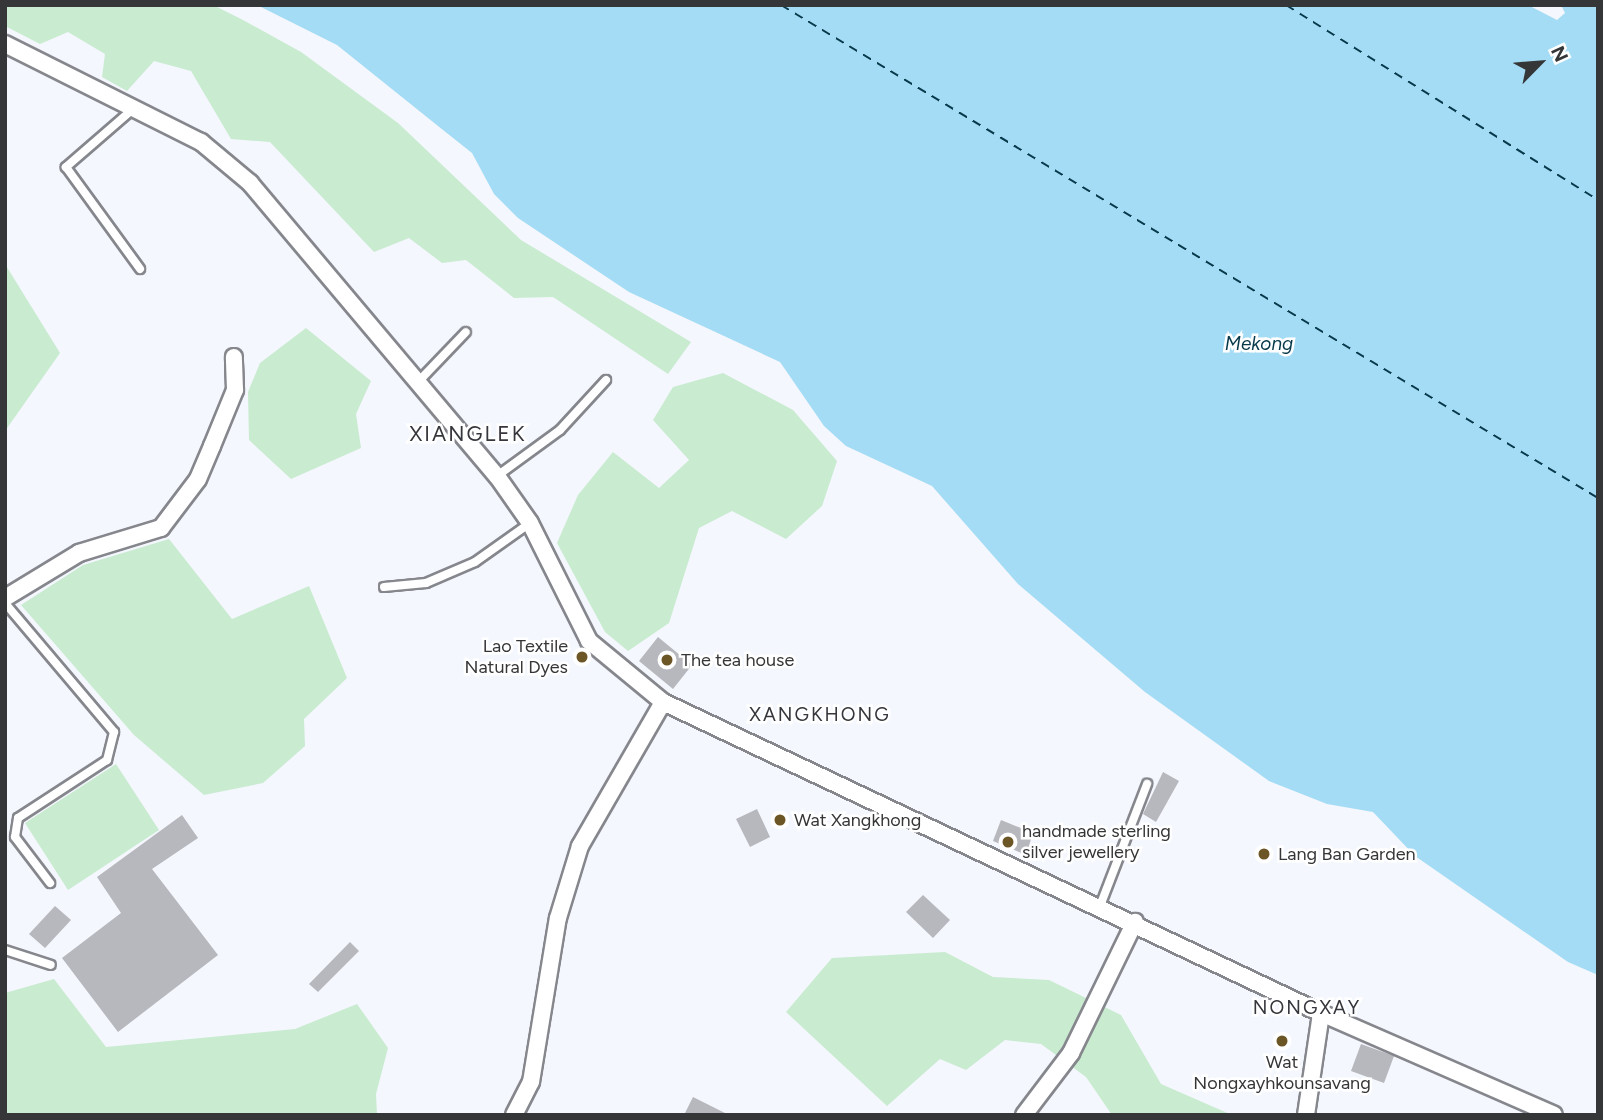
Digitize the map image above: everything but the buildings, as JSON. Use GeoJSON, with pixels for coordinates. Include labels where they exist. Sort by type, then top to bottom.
{"type":"FeatureCollection","features":[{"type":"Feature","properties":{"kind":"street"},"geometry":{"type":"LineString","coordinates":[[5,44],[201,142],[242,175],[497,476],[530,523],[589,640],[663,702],[1135,922],[1321,1013],[1554,1115]]}},
{"type":"Feature","properties":{"kind":"street"},"geometry":{"type":"LineString","coordinates":[[6,596],[79,553],[161,528],[198,479],[235,390],[234,356]]}},
{"type":"Feature","properties":{"kind":"street"},"geometry":{"type":"LineString","coordinates":[[514,1115],[531,1082],[556,931],[580,846],[663,702]]}},
{"type":"Feature","properties":{"kind":"street"},"geometry":{"type":"LineString","coordinates":[[1024,1115],[1071,1053],[1135,922]]}},
{"type":"Feature","properties":{"kind":"street"},"geometry":{"type":"LineString","coordinates":[[1306,1115],[1321,1013]]}},
{"type":"Feature","properties":{"kind":"lane"},"geometry":{"type":"LineString","coordinates":[[134,109],[66,167],[140,269]]}},
{"type":"Feature","properties":{"kind":"lane"},"geometry":{"type":"LineString","coordinates":[[418,382],[466,332]]}},
{"type":"Feature","properties":{"kind":"lane"},"geometry":{"type":"LineString","coordinates":[[497,476],[560,430],[606,380]]}},
{"type":"Feature","properties":{"kind":"lane"},"geometry":{"type":"LineString","coordinates":[[384,587],[426,583],[475,562],[530,523]]}},
{"type":"Feature","properties":{"kind":"lane"},"geometry":{"type":"LineString","coordinates":[[6,596],[114,732],[107,760],[18,818],[15,837],[50,883]]}},
{"type":"Feature","properties":{"kind":"lane"},"geometry":{"type":"LineString","coordinates":[[1100,906],[1147,784]]}},
{"type":"Feature","properties":{"kind":"lane"},"geometry":{"type":"LineString","coordinates":[[7,954],[51,965]]}},
{"type":"Feature","properties":{"kind":"green space"},"geometry":{"type":"Polygon","coordinates":[[[5,5],[213,5],[301,52],[398,123],[521,240],[691,342],[668,374],[553,297],[514,298],[466,260],[442,263],[409,238],[374,252],[270,142],[231,139],[191,71],[154,61],[127,91],[102,77],[105,54],[68,32],[40,44],[5,26],[5,5]]]}},
{"type":"Feature","properties":{"kind":"green space"},"geometry":{"type":"Polygon","coordinates":[[[5,264],[60,353],[5,431],[5,264]]]}},
{"type":"Feature","properties":{"kind":"green space"},"geometry":{"type":"Polygon","coordinates":[[[306,328],[371,381],[356,414],[361,448],[291,479],[249,440],[248,392],[260,363],[306,328]]]}},
{"type":"Feature","properties":{"kind":"green space"},"geometry":{"type":"Polygon","coordinates":[[[723,373],[793,410],[837,461],[822,506],[786,539],[732,511],[699,528],[669,623],[628,651],[605,632],[557,543],[578,495],[613,452],[659,488],[689,460],[653,420],[673,387],[723,373]]]}},
{"type":"Feature","properties":{"kind":"green space"},"geometry":{"type":"Polygon","coordinates":[[[169,539],[232,619],[309,586],[347,678],[304,719],[305,746],[263,783],[204,795],[134,735],[21,605],[83,565],[169,539]]]}},
{"type":"Feature","properties":{"kind":"green space"},"geometry":{"type":"Polygon","coordinates":[[[116,764],[159,830],[68,890],[25,823],[116,764]]]}},
{"type":"Feature","properties":{"kind":"green space"},"geometry":{"type":"Polygon","coordinates":[[[945,952],[993,977],[1049,980],[1121,1015],[1161,1084],[1232,1115],[1112,1115],[1086,1077],[1041,1044],[1005,1040],[966,1070],[940,1059],[887,1106],[786,1012],[832,958],[945,952]]]}},
{"type":"Feature","properties":{"kind":"green space"},"geometry":{"type":"Polygon","coordinates":[[[54,979],[106,1047],[295,1029],[357,1004],[388,1048],[376,1094],[377,1115],[5,1115],[5,993],[54,979]]]}},
{"type":"Feature","properties":{"kind":"water","name":"Mekong"},"geometry":{"type":"Polygon","coordinates":[[[257,5],[1528,5],[1557,20],[1565,13],[1561,5],[1598,5],[1598,975],[1568,962],[1415,856],[1373,812],[1327,804],[1269,781],[1145,692],[1018,584],[932,486],[846,446],[824,426],[780,362],[629,292],[518,218],[494,194],[472,153],[337,45],[257,5]]]}},
{"type":"Feature","properties":{"kind":"ferry route"},"geometry":{"type":"LineString","coordinates":[[781,5],[1598,498]]}},
{"type":"Feature","properties":{"kind":"ferry route"},"geometry":{"type":"LineString","coordinates":[[1286,5],[1598,200]]}},
{"type":"Feature","properties":{"kind":"place","name":"Lao Textile Natural Dyes"},"geometry":{"type":"Point","coordinates":[582,657]}},
{"type":"Feature","properties":{"kind":"place","name":"The tea house"},"geometry":{"type":"Point","coordinates":[667,660]}},
{"type":"Feature","properties":{"kind":"place","name":"Wat Xangkhong"},"geometry":{"type":"Point","coordinates":[780,820]}},
{"type":"Feature","properties":{"kind":"place","name":"handmade sterling silver jewellery"},"geometry":{"type":"Point","coordinates":[1008,842]}},
{"type":"Feature","properties":{"kind":"place","name":"Lang Ban Garden"},"geometry":{"type":"Point","coordinates":[1264,854]}},
{"type":"Feature","properties":{"kind":"place","name":"Wat Nongxayhkounsavang"},"geometry":{"type":"Point","coordinates":[1282,1041]}},
{"type":"Feature","properties":{"kind":"district","name":"XIANGLEK"},"geometry":{"type":"Point","coordinates":[468,434]}},
{"type":"Feature","properties":{"kind":"district","name":"XANGKHONG"},"geometry":{"type":"Point","coordinates":[820,715]}},
{"type":"Feature","properties":{"kind":"district","name":"NONGXAY"},"geometry":{"type":"Point","coordinates":[1307,1008]}}]}
